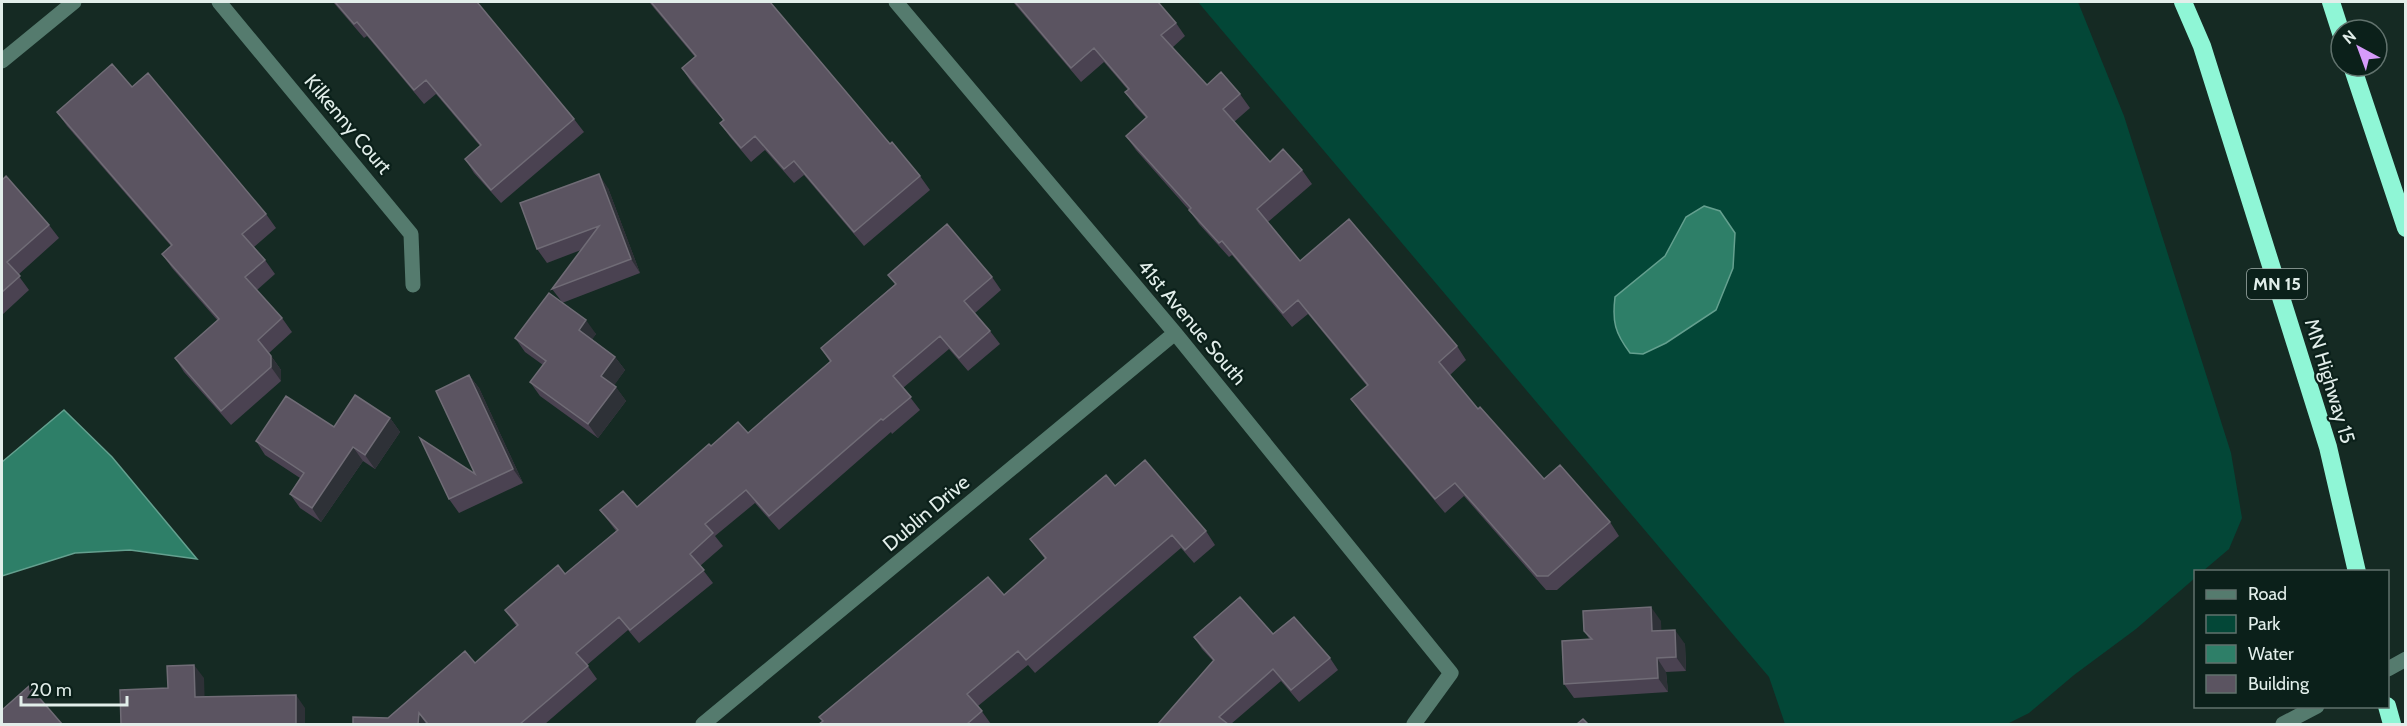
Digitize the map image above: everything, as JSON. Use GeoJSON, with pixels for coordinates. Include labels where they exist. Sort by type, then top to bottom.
{"type":"FeatureCollection","features":[{"type":"Feature","properties":{"kind":"highway","name":"MN Highway 15"},"geometry":{"type":"LineString","coordinates":[[2183,2],[2202,46],[2328,447],[2356,570]]}},
{"type":"Feature","properties":{"kind":"highway"},"geometry":{"type":"LineString","coordinates":[[2331,2],[2336,18]]}},
{"type":"Feature","properties":{"kind":"highway"},"geometry":{"type":"LineString","coordinates":[[2356,78],[2406,228]]}},
{"type":"Feature","properties":{"kind":"highway"},"geometry":{"type":"LineString","coordinates":[[2387,708],[2391,724]]}},
{"type":"Feature","properties":{"kind":"street"},"geometry":{"type":"LineString","coordinates":[[2,61],[74,2]]}},
{"type":"Feature","properties":{"kind":"street","name":"Kilkenny Court"},"geometry":{"type":"LineString","coordinates":[[219,2],[411,234],[413,285]]}},
{"type":"Feature","properties":{"kind":"street","name":"41st Avenue South"},"geometry":{"type":"LineString","coordinates":[[896,2],[1175,333],[1451,673],[1414,724]]}},
{"type":"Feature","properties":{"kind":"street","name":"Dublin Drive"},"geometry":{"type":"LineString","coordinates":[[703,724],[1175,333]]}},
{"type":"Feature","properties":{"kind":"street"},"geometry":{"type":"LineString","coordinates":[[2389,668],[2406,659]]}},
{"type":"Feature","properties":{"kind":"street"},"geometry":{"type":"LineString","coordinates":[[2283,724],[2312,708]]}},
{"type":"Feature","properties":{"kind":"green space"},"geometry":{"type":"Polygon","coordinates":[[[1198,2],[2078,2],[2124,116],[2231,453],[2242,518],[2229,549],[2204,570],[2194,570],[2194,579],[2136,629],[2074,675],[2029,713],[2007,724],[1785,724],[1769,677],[1198,2]]]}},
{"type":"Feature","properties":{"kind":"water"},"geometry":{"type":"Polygon","coordinates":[[[1704,206],[1720,211],[1735,233],[1733,268],[1716,310],[1666,343],[1643,354],[1630,353],[1616,327],[1615,297],[1665,256],[1686,217],[1704,206]]]}},
{"type":"Feature","properties":{"kind":"water"},"geometry":{"type":"Polygon","coordinates":[[[64,410],[112,457],[197,559],[130,550],[75,553],[2,576],[2,462],[64,410]]]}},
{"type":"Feature","properties":{"kind":"building"},"geometry":{"type":"Polygon","coordinates":[[[335,2],[477,2],[574,119],[491,190],[465,159],[481,145],[426,80],[414,90],[357,22],[354,24],[335,2]]]}},
{"type":"Feature","properties":{"kind":"building"},"geometry":{"type":"Polygon","coordinates":[[[651,2],[770,2],[890,144],[892,142],[920,176],[854,232],[794,161],[784,169],[755,136],[741,148],[720,123],[724,120],[682,68],[696,56],[651,2]]]}},
{"type":"Feature","properties":{"kind":"building"},"geometry":{"type":"Polygon","coordinates":[[[1015,2],[1158,2],[1176,23],[1161,35],[1207,85],[1221,72],[1240,94],[1223,109],[1270,162],[1283,149],[1302,170],[1257,209],[1300,261],[1349,219],[1457,346],[1439,362],[1478,409],[1480,407],[1544,479],[1560,465],[1610,522],[1548,576],[1537,576],[1455,483],[1435,499],[1351,399],[1368,385],[1298,300],[1283,313],[1222,241],[1219,243],[1189,210],[1191,208],[1126,136],[1147,117],[1125,92],[1129,89],[1094,48],[1071,68],[1015,2]]]}},
{"type":"Feature","properties":{"kind":"building"},"geometry":{"type":"Polygon","coordinates":[[[112,64],[132,87],[148,73],[266,214],[242,234],[265,260],[245,277],[282,318],[258,340],[271,356],[271,367],[221,411],[175,358],[219,319],[162,254],[172,245],[57,112],[112,64]]]}},
{"type":"Feature","properties":{"kind":"building"},"geometry":{"type":"Polygon","coordinates":[[[599,174],[631,259],[552,289],[599,226],[537,249],[520,203],[599,174]]]}},
{"type":"Feature","properties":{"kind":"building"},"geometry":{"type":"Polygon","coordinates":[[[6,176],[49,225],[7,262],[20,276],[2,292],[2,180],[6,176]]]}},
{"type":"Feature","properties":{"kind":"building"},"geometry":{"type":"Polygon","coordinates":[[[947,224],[992,277],[964,301],[990,331],[959,358],[940,336],[893,376],[911,397],[883,420],[881,419],[769,516],[746,490],[705,524],[713,533],[690,554],[704,570],[630,630],[619,617],[576,653],[588,666],[520,724],[428,724],[419,713],[418,724],[353,724],[353,717],[388,718],[465,651],[475,663],[518,625],[505,610],[558,565],[565,574],[618,530],[600,510],[623,491],[637,507],[709,444],[711,446],[738,422],[748,433],[831,361],[821,348],[896,284],[888,275],[947,224]]]}},
{"type":"Feature","properties":{"kind":"building"},"geometry":{"type":"Polygon","coordinates":[[[549,293],[586,320],[579,330],[615,357],[601,376],[616,387],[588,424],[530,382],[546,361],[515,338],[549,293]]]}},
{"type":"Feature","properties":{"kind":"building"},"geometry":{"type":"Polygon","coordinates":[[[469,375],[513,469],[449,499],[420,438],[475,474],[436,391],[469,375]]]}},
{"type":"Feature","properties":{"kind":"building"},"geometry":{"type":"Polygon","coordinates":[[[355,395],[390,418],[365,455],[353,447],[312,508],[290,494],[304,473],[256,441],[286,396],[334,427],[355,395]]]}},
{"type":"Feature","properties":{"kind":"building"},"geometry":{"type":"Polygon","coordinates":[[[1145,460],[1206,531],[1185,550],[1172,535],[1026,660],[1018,651],[967,694],[982,711],[967,724],[819,724],[823,721],[819,717],[988,577],[1004,595],[1046,558],[1030,539],[1106,475],[1115,486],[1145,460]]]}},
{"type":"Feature","properties":{"kind":"building"},"geometry":{"type":"Polygon","coordinates":[[[1240,597],[1273,634],[1294,617],[1330,658],[1291,690],[1273,669],[1219,717],[1228,724],[1158,724],[1214,660],[1194,637],[1240,597]]]}},
{"type":"Feature","properties":{"kind":"building"},"geometry":{"type":"Polygon","coordinates":[[[1651,607],[1652,631],[1675,630],[1676,657],[1657,658],[1658,678],[1564,684],[1562,641],[1592,639],[1584,631],[1583,611],[1651,607]]]}},
{"type":"Feature","properties":{"kind":"building"},"geometry":{"type":"Polygon","coordinates":[[[194,665],[195,697],[296,695],[296,724],[121,724],[120,690],[168,688],[167,666],[194,665]]]}},
{"type":"Feature","properties":{"kind":"building"},"geometry":{"type":"Polygon","coordinates":[[[29,686],[62,724],[2,724],[2,710],[29,686]]]}},
{"type":"Feature","properties":{"kind":"building"},"geometry":{"type":"Polygon","coordinates":[[[1583,719],[1588,724],[1577,724],[1583,719]]]}}]}
